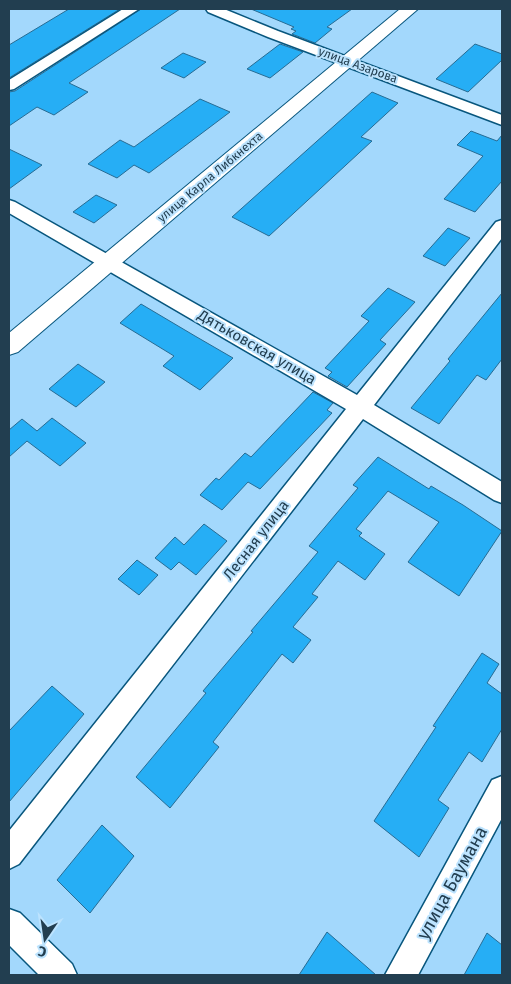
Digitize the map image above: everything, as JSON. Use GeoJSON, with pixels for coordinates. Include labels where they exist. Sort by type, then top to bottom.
{"type":"FeatureCollection","features":[{"type":"Feature","properties":{"kind":"street"},"geometry":{"type":"LineString","coordinates":[[9,86],[132,9]]}},
{"type":"Feature","properties":{"kind":"street","name":"улица Азарова"},"geometry":{"type":"LineString","coordinates":[[214,9],[273,34],[502,120]]}},
{"type":"Feature","properties":{"kind":"street","name":"улица Карла Либкнехта"},"geometry":{"type":"LineString","coordinates":[[9,346],[410,9]]}},
{"type":"Feature","properties":{"kind":"street","name":"Дятьковская улица"},"geometry":{"type":"LineString","coordinates":[[9,206],[360,407],[502,493]]}},
{"type":"Feature","properties":{"kind":"street","name":"Лесная улица"},"geometry":{"type":"LineString","coordinates":[[9,854],[502,226]]}},
{"type":"Feature","properties":{"kind":"street","name":"улица Баумана"},"geometry":{"type":"LineString","coordinates":[[401,975],[502,790]]}},
{"type":"Feature","properties":{"kind":"street"},"geometry":{"type":"LineString","coordinates":[[9,924],[61,975]]}},
{"type":"Feature","properties":{"kind":"building"},"geometry":{"type":"Polygon","coordinates":[[[69,9],[120,9],[9,78],[9,45],[69,9]]]}},
{"type":"Feature","properties":{"kind":"building"},"geometry":{"type":"Polygon","coordinates":[[[141,9],[180,9],[69,83],[88,92],[54,115],[37,107],[9,126],[9,92],[15,91],[141,9]]]}},
{"type":"Feature","properties":{"kind":"building"},"geometry":{"type":"Polygon","coordinates":[[[251,9],[352,9],[327,27],[332,29],[315,43],[292,34],[296,31],[291,29],[294,27],[251,9]]]}},
{"type":"Feature","properties":{"kind":"building"},"geometry":{"type":"Polygon","coordinates":[[[280,44],[303,52],[270,78],[247,69],[280,44]]]}},
{"type":"Feature","properties":{"kind":"building"},"geometry":{"type":"Polygon","coordinates":[[[475,44],[502,54],[502,60],[468,92],[436,79],[475,44]]]}},
{"type":"Feature","properties":{"kind":"building"},"geometry":{"type":"Polygon","coordinates":[[[183,53],[206,62],[184,78],[161,68],[183,53]]]}},
{"type":"Feature","properties":{"kind":"building"},"geometry":{"type":"Polygon","coordinates":[[[372,92],[398,103],[361,137],[372,141],[269,236],[232,217],[372,92]]]}},
{"type":"Feature","properties":{"kind":"building"},"geometry":{"type":"Polygon","coordinates":[[[200,99],[230,112],[149,173],[134,165],[117,178],[88,164],[120,140],[134,147],[200,99]]]}},
{"type":"Feature","properties":{"kind":"building"},"geometry":{"type":"Polygon","coordinates":[[[471,131],[497,141],[502,135],[502,181],[475,212],[444,199],[483,156],[457,145],[471,131]]]}},
{"type":"Feature","properties":{"kind":"building"},"geometry":{"type":"Polygon","coordinates":[[[9,149],[42,165],[9,189],[9,149]]]}},
{"type":"Feature","properties":{"kind":"building"},"geometry":{"type":"Polygon","coordinates":[[[96,195],[117,205],[94,223],[73,212],[96,195]]]}},
{"type":"Feature","properties":{"kind":"building"},"geometry":{"type":"Polygon","coordinates":[[[448,228],[470,238],[445,266],[423,256],[448,228]]]}},
{"type":"Feature","properties":{"kind":"building"},"geometry":{"type":"Polygon","coordinates":[[[388,288],[415,302],[380,340],[386,344],[347,387],[328,376],[332,372],[325,368],[369,321],[361,316],[388,288]]]}},
{"type":"Feature","properties":{"kind":"building"},"geometry":{"type":"Polygon","coordinates":[[[502,293],[502,359],[486,380],[477,375],[439,424],[411,408],[450,361],[448,359],[502,293]]]}},
{"type":"Feature","properties":{"kind":"building"},"geometry":{"type":"Polygon","coordinates":[[[141,304],[233,358],[200,390],[163,366],[174,356],[120,323],[141,304]]]}},
{"type":"Feature","properties":{"kind":"building"},"geometry":{"type":"Polygon","coordinates":[[[78,364],[105,382],[76,407],[49,389],[78,364]]]}},
{"type":"Feature","properties":{"kind":"building"},"geometry":{"type":"Polygon","coordinates":[[[313,392],[333,403],[327,410],[332,413],[260,489],[248,482],[222,510],[200,495],[216,478],[219,480],[245,453],[251,457],[313,392]]]}},
{"type":"Feature","properties":{"kind":"building"},"geometry":{"type":"Polygon","coordinates":[[[52,418],[86,443],[60,466],[27,441],[9,457],[9,430],[22,419],[37,431],[52,418]]]}},
{"type":"Feature","properties":{"kind":"building"},"geometry":{"type":"Polygon","coordinates":[[[378,457],[429,489],[431,486],[463,505],[502,531],[459,596],[408,562],[439,522],[388,491],[356,529],[362,533],[359,536],[385,554],[365,580],[338,561],[312,594],[318,597],[293,627],[311,640],[293,663],[282,654],[213,742],[219,747],[170,808],[136,777],[206,693],[203,691],[253,632],[251,631],[318,552],[309,546],[358,488],[353,485],[378,457]]]}},
{"type":"Feature","properties":{"kind":"building"},"geometry":{"type":"Polygon","coordinates":[[[204,524],[227,541],[196,575],[179,562],[171,570],[155,558],[175,537],[184,545],[204,524]]]}},
{"type":"Feature","properties":{"kind":"building"},"geometry":{"type":"Polygon","coordinates":[[[137,560],[158,575],[139,595],[118,579],[137,560]]]}},
{"type":"Feature","properties":{"kind":"building"},"geometry":{"type":"Polygon","coordinates":[[[482,653],[499,664],[487,683],[502,694],[502,729],[482,762],[469,752],[438,800],[449,808],[419,857],[374,821],[436,727],[433,726],[482,653]]]}},
{"type":"Feature","properties":{"kind":"building"},"geometry":{"type":"Polygon","coordinates":[[[52,686],[84,714],[9,802],[9,731],[52,686]]]}},
{"type":"Feature","properties":{"kind":"building"},"geometry":{"type":"Polygon","coordinates":[[[102,825],[134,856],[90,913],[57,880],[102,825]]]}},
{"type":"Feature","properties":{"kind":"building"},"geometry":{"type":"Polygon","coordinates":[[[327,932],[376,975],[299,975],[327,932]]]}},
{"type":"Feature","properties":{"kind":"building"},"geometry":{"type":"Polygon","coordinates":[[[487,933],[502,945],[502,975],[464,975],[487,933]]]}}]}
